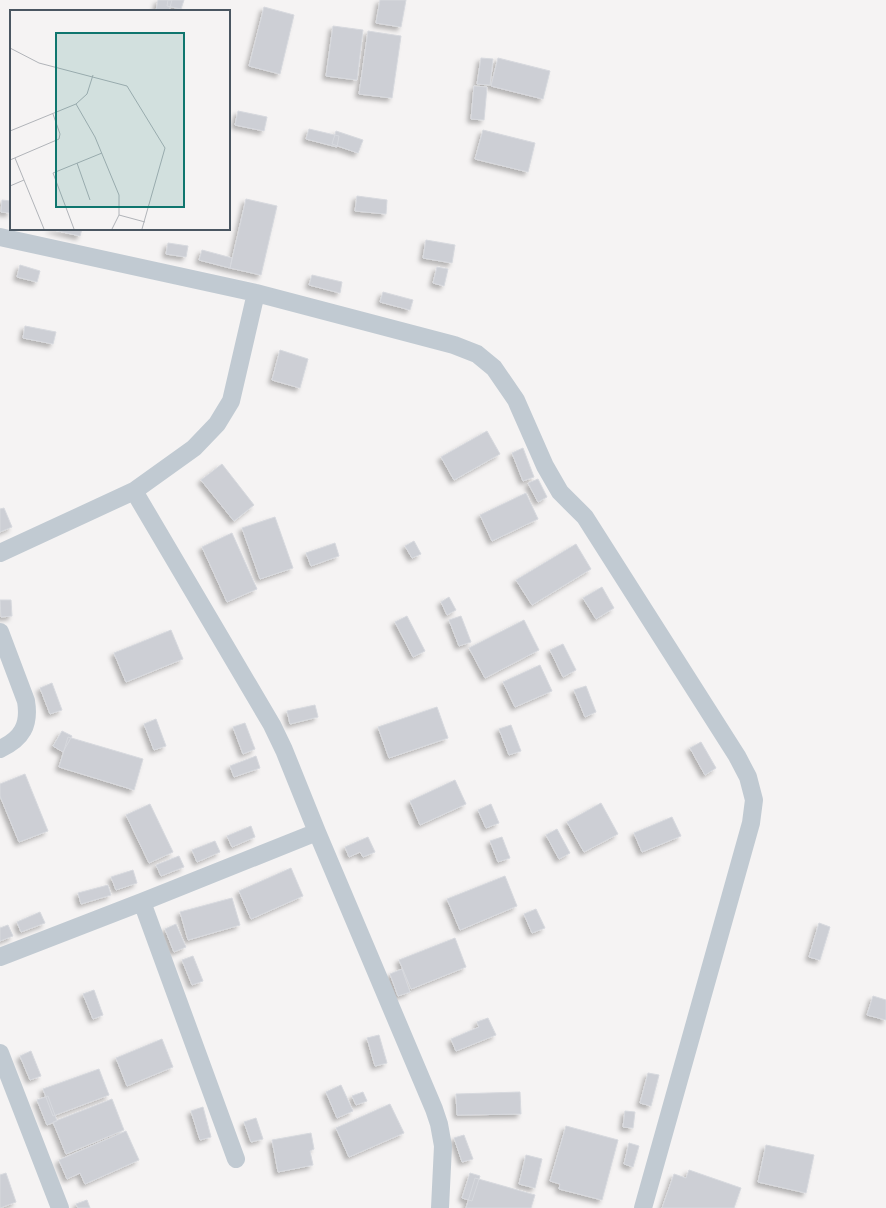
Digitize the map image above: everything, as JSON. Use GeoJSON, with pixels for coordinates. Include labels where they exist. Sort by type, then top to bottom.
{"type":"FeatureCollection","features":[{"type":"Feature","properties":{"kind":"street"},"geometry":{"type":"LineString","coordinates":[[0,237],[256,293],[454,345],[477,354],[494,368],[516,400],[545,466],[560,492],[585,517],[737,756],[748,777],[754,800],[751,823],[643,1208]]}},
{"type":"Feature","properties":{"kind":"street"},"geometry":{"type":"LineString","coordinates":[[0,553],[134,491],[194,448],[217,424],[231,401],[256,293]]}},
{"type":"Feature","properties":{"kind":"street"},"geometry":{"type":"LineString","coordinates":[[134,491],[272,725],[284,750],[434,1109],[439,1124],[443,1146],[440,1208]]}},
{"type":"Feature","properties":{"kind":"street"},"geometry":{"type":"LineString","coordinates":[[0,632],[26,701],[28,711],[26,725],[20,736],[10,745],[0,749]]}},
{"type":"Feature","properties":{"kind":"street"},"geometry":{"type":"LineString","coordinates":[[0,957],[317,832]]}},
{"type":"Feature","properties":{"kind":"street"},"geometry":{"type":"LineString","coordinates":[[142,902],[236,1159]]}},
{"type":"Feature","properties":{"kind":"street"},"geometry":{"type":"LineString","coordinates":[[0,1053],[60,1208]]}},
{"type":"Feature","properties":{"kind":"building"},"geometry":{"type":"Polygon","coordinates":[[[158,0],[172,0],[169,10],[156,10],[158,0]]]}},
{"type":"Feature","properties":{"kind":"building"},"geometry":{"type":"Polygon","coordinates":[[[168,0],[184,0],[181,9],[167,6],[168,0]]]}},
{"type":"Feature","properties":{"kind":"building"},"geometry":{"type":"Polygon","coordinates":[[[380,0],[406,0],[401,27],[376,23],[380,0]]]}},
{"type":"Feature","properties":{"kind":"building"},"geometry":{"type":"Polygon","coordinates":[[[264,7],[294,15],[280,74],[249,66],[264,7]]]}},
{"type":"Feature","properties":{"kind":"building"},"geometry":{"type":"Polygon","coordinates":[[[333,26],[363,30],[357,80],[326,76],[333,26]]]}},
{"type":"Feature","properties":{"kind":"building"},"geometry":{"type":"Polygon","coordinates":[[[368,31],[401,36],[392,98],[359,94],[368,31]]]}},
{"type":"Feature","properties":{"kind":"building"},"geometry":{"type":"Polygon","coordinates":[[[481,58],[493,59],[490,85],[477,84],[481,58]]]}},
{"type":"Feature","properties":{"kind":"building"},"geometry":{"type":"Polygon","coordinates":[[[498,58],[550,71],[543,99],[491,86],[498,58]]]}},
{"type":"Feature","properties":{"kind":"building"},"geometry":{"type":"Polygon","coordinates":[[[474,86],[487,87],[484,120],[471,119],[474,86]]]}},
{"type":"Feature","properties":{"kind":"building"},"geometry":{"type":"Polygon","coordinates":[[[238,111],[267,117],[264,131],[235,125],[238,111]]]}},
{"type":"Feature","properties":{"kind":"building"},"geometry":{"type":"Polygon","coordinates":[[[309,129],[339,136],[337,147],[306,139],[309,129]]]}},
{"type":"Feature","properties":{"kind":"building"},"geometry":{"type":"Polygon","coordinates":[[[483,130],[535,143],[528,172],[475,159],[483,130]]]}},
{"type":"Feature","properties":{"kind":"building"},"geometry":{"type":"Polygon","coordinates":[[[336,131],[363,140],[358,153],[332,144],[336,131]]]}},
{"type":"Feature","properties":{"kind":"building"},"geometry":{"type":"Polygon","coordinates":[[[357,196],[387,200],[386,214],[355,211],[357,196]]]}},
{"type":"Feature","properties":{"kind":"building"},"geometry":{"type":"Polygon","coordinates":[[[246,199],[277,206],[261,275],[230,268],[246,199]]]}},
{"type":"Feature","properties":{"kind":"building"},"geometry":{"type":"Polygon","coordinates":[[[2,200],[10,201],[10,213],[1,212],[2,200]]]}},
{"type":"Feature","properties":{"kind":"building"},"geometry":{"type":"Polygon","coordinates":[[[54,230],[82,230],[80,236],[54,230]]]}},
{"type":"Feature","properties":{"kind":"building"},"geometry":{"type":"Polygon","coordinates":[[[426,240],[455,245],[452,263],[423,258],[426,240]]]}},
{"type":"Feature","properties":{"kind":"building"},"geometry":{"type":"Polygon","coordinates":[[[168,243],[188,246],[186,257],[166,254],[168,243]]]}},
{"type":"Feature","properties":{"kind":"building"},"geometry":{"type":"Polygon","coordinates":[[[202,250],[232,258],[230,268],[199,260],[202,250]]]}},
{"type":"Feature","properties":{"kind":"building"},"geometry":{"type":"Polygon","coordinates":[[[20,265],[40,271],[37,282],[17,277],[20,265]]]}},
{"type":"Feature","properties":{"kind":"building"},"geometry":{"type":"Polygon","coordinates":[[[437,267],[448,269],[444,286],[433,283],[437,267]]]}},
{"type":"Feature","properties":{"kind":"building"},"geometry":{"type":"Polygon","coordinates":[[[312,275],[342,282],[340,293],[309,285],[312,275]]]}},
{"type":"Feature","properties":{"kind":"building"},"geometry":{"type":"Polygon","coordinates":[[[383,292],[413,300],[410,310],[380,302],[383,292]]]}},
{"type":"Feature","properties":{"kind":"building"},"geometry":{"type":"Polygon","coordinates":[[[25,326],[56,332],[53,344],[23,338],[25,326]]]}},
{"type":"Feature","properties":{"kind":"building"},"geometry":{"type":"Polygon","coordinates":[[[280,350],[308,359],[300,388],[272,380],[280,350]]]}},
{"type":"Feature","properties":{"kind":"building"},"geometry":{"type":"Polygon","coordinates":[[[487,431],[500,454],[454,480],[441,457],[487,431]]]}},
{"type":"Feature","properties":{"kind":"building"},"geometry":{"type":"Polygon","coordinates":[[[523,448],[534,477],[523,481],[512,453],[523,448]]]}},
{"type":"Feature","properties":{"kind":"building"},"geometry":{"type":"Polygon","coordinates":[[[222,464],[254,505],[234,521],[201,480],[222,464]]]}},
{"type":"Feature","properties":{"kind":"building"},"geometry":{"type":"Polygon","coordinates":[[[538,479],[547,497],[538,502],[528,483],[538,479]]]}},
{"type":"Feature","properties":{"kind":"building"},"geometry":{"type":"Polygon","coordinates":[[[526,493],[538,519],[492,541],[480,515],[526,493]]]}},
{"type":"Feature","properties":{"kind":"building"},"geometry":{"type":"Polygon","coordinates":[[[4,508],[12,527],[0,532],[0,509],[4,508]]]}},
{"type":"Feature","properties":{"kind":"building"},"geometry":{"type":"Polygon","coordinates":[[[275,517],[293,568],[260,579],[242,528],[275,517]]]}},
{"type":"Feature","properties":{"kind":"building"},"geometry":{"type":"Polygon","coordinates":[[[232,533],[257,589],[227,602],[202,547],[232,533]]]}},
{"type":"Feature","properties":{"kind":"building"},"geometry":{"type":"Polygon","coordinates":[[[414,541],[421,554],[412,558],[405,546],[414,541]]]}},
{"type":"Feature","properties":{"kind":"building"},"geometry":{"type":"Polygon","coordinates":[[[335,543],[339,556],[311,566],[306,553],[335,543]]]}},
{"type":"Feature","properties":{"kind":"building"},"geometry":{"type":"Polygon","coordinates":[[[576,544],[591,569],[532,605],[516,580],[576,544]]]}},
{"type":"Feature","properties":{"kind":"building"},"geometry":{"type":"Polygon","coordinates":[[[602,587],[614,608],[596,619],[583,598],[602,587]]]}},
{"type":"Feature","properties":{"kind":"building"},"geometry":{"type":"Polygon","coordinates":[[[449,597],[456,610],[447,615],[441,602],[449,597]]]}},
{"type":"Feature","properties":{"kind":"building"},"geometry":{"type":"Polygon","coordinates":[[[0,600],[11,600],[12,616],[1,617],[0,600]]]}},
{"type":"Feature","properties":{"kind":"building"},"geometry":{"type":"Polygon","coordinates":[[[407,616],[425,651],[413,657],[395,622],[407,616]]]}},
{"type":"Feature","properties":{"kind":"building"},"geometry":{"type":"Polygon","coordinates":[[[461,616],[471,642],[459,646],[449,620],[461,616]]]}},
{"type":"Feature","properties":{"kind":"building"},"geometry":{"type":"Polygon","coordinates":[[[524,620],[539,650],[485,678],[469,648],[524,620]]]}},
{"type":"Feature","properties":{"kind":"building"},"geometry":{"type":"Polygon","coordinates":[[[171,630],[183,659],[126,682],[114,653],[171,630]]]}},
{"type":"Feature","properties":{"kind":"building"},"geometry":{"type":"Polygon","coordinates":[[[563,644],[576,670],[563,677],[550,650],[563,644]]]}},
{"type":"Feature","properties":{"kind":"building"},"geometry":{"type":"Polygon","coordinates":[[[540,665],[552,691],[515,707],[503,682],[540,665]]]}},
{"type":"Feature","properties":{"kind":"building"},"geometry":{"type":"Polygon","coordinates":[[[52,683],[62,710],[50,714],[40,688],[52,683]]]}},
{"type":"Feature","properties":{"kind":"building"},"geometry":{"type":"Polygon","coordinates":[[[586,686],[596,712],[585,717],[574,690],[586,686]]]}},
{"type":"Feature","properties":{"kind":"building"},"geometry":{"type":"Polygon","coordinates":[[[315,705],[318,717],[290,724],[287,711],[315,705]]]}},
{"type":"Feature","properties":{"kind":"building"},"geometry":{"type":"Polygon","coordinates":[[[437,707],[448,738],[389,758],[378,727],[437,707]]]}},
{"type":"Feature","properties":{"kind":"building"},"geometry":{"type":"Polygon","coordinates":[[[156,719],[166,746],[154,750],[144,724],[156,719]]]}},
{"type":"Feature","properties":{"kind":"building"},"geometry":{"type":"Polygon","coordinates":[[[245,723],[255,749],[243,754],[233,727],[245,723]]]}},
{"type":"Feature","properties":{"kind":"building"},"geometry":{"type":"Polygon","coordinates":[[[511,725],[521,751],[509,755],[499,729],[511,725]]]}},
{"type":"Feature","properties":{"kind":"building"},"geometry":{"type":"Polygon","coordinates":[[[62,731],[72,736],[63,752],[53,746],[62,731]]]}},
{"type":"Feature","properties":{"kind":"building"},"geometry":{"type":"Polygon","coordinates":[[[68,737],[143,759],[134,790],[59,767],[68,737]]]}},
{"type":"Feature","properties":{"kind":"building"},"geometry":{"type":"Polygon","coordinates":[[[701,742],[716,768],[705,775],[690,748],[701,742]]]}},
{"type":"Feature","properties":{"kind":"building"},"geometry":{"type":"Polygon","coordinates":[[[256,756],[260,768],[234,777],[230,766],[256,756]]]}},
{"type":"Feature","properties":{"kind":"building"},"geometry":{"type":"Polygon","coordinates":[[[25,774],[48,831],[19,842],[0,796],[0,784],[25,774]]]}},
{"type":"Feature","properties":{"kind":"building"},"geometry":{"type":"Polygon","coordinates":[[[455,780],[466,804],[420,825],[410,801],[455,780]]]}},
{"type":"Feature","properties":{"kind":"building"},"geometry":{"type":"Polygon","coordinates":[[[601,803],[618,834],[584,852],[567,822],[601,803]]]}},
{"type":"Feature","properties":{"kind":"building"},"geometry":{"type":"Polygon","coordinates":[[[150,804],[173,852],[149,863],[126,815],[150,804]]]}},
{"type":"Feature","properties":{"kind":"building"},"geometry":{"type":"Polygon","coordinates":[[[491,804],[499,823],[486,828],[478,810],[491,804]]]}},
{"type":"Feature","properties":{"kind":"building"},"geometry":{"type":"Polygon","coordinates":[[[672,817],[681,836],[642,852],[634,833],[672,817]]]}},
{"type":"Feature","properties":{"kind":"building"},"geometry":{"type":"Polygon","coordinates":[[[251,826],[255,837],[232,847],[227,836],[251,826]]]}},
{"type":"Feature","properties":{"kind":"building"},"geometry":{"type":"Polygon","coordinates":[[[557,829],[570,853],[559,859],[546,835],[557,829]]]}},
{"type":"Feature","properties":{"kind":"building"},"geometry":{"type":"Polygon","coordinates":[[[368,837],[375,852],[363,857],[360,852],[349,857],[345,847],[368,837]]]}},
{"type":"Feature","properties":{"kind":"building"},"geometry":{"type":"Polygon","coordinates":[[[502,837],[510,858],[498,862],[490,841],[502,837]]]}},
{"type":"Feature","properties":{"kind":"building"},"geometry":{"type":"Polygon","coordinates":[[[215,841],[220,852],[197,862],[192,850],[215,841]]]}},
{"type":"Feature","properties":{"kind":"building"},"geometry":{"type":"Polygon","coordinates":[[[179,856],[184,867],[161,876],[156,865],[179,856]]]}},
{"type":"Feature","properties":{"kind":"building"},"geometry":{"type":"Polygon","coordinates":[[[291,868],[303,896],[251,919],[239,891],[291,868]]]}},
{"type":"Feature","properties":{"kind":"building"},"geometry":{"type":"Polygon","coordinates":[[[133,870],[137,883],[116,890],[111,877],[133,870]]]}},
{"type":"Feature","properties":{"kind":"building"},"geometry":{"type":"Polygon","coordinates":[[[505,876],[517,906],[460,930],[447,899],[505,876]]]}},
{"type":"Feature","properties":{"kind":"building"},"geometry":{"type":"Polygon","coordinates":[[[108,885],[111,895],[81,904],[78,893],[108,885]]]}},
{"type":"Feature","properties":{"kind":"building"},"geometry":{"type":"Polygon","coordinates":[[[232,898],[240,925],[188,940],[180,912],[232,898]]]}},
{"type":"Feature","properties":{"kind":"building"},"geometry":{"type":"Polygon","coordinates":[[[536,909],[545,928],[532,933],[524,914],[536,909]]]}},
{"type":"Feature","properties":{"kind":"building"},"geometry":{"type":"Polygon","coordinates":[[[40,912],[45,923],[21,932],[17,922],[40,912]]]}},
{"type":"Feature","properties":{"kind":"building"},"geometry":{"type":"Polygon","coordinates":[[[819,923],[830,927],[820,960],[809,957],[819,923]]]}},
{"type":"Feature","properties":{"kind":"building"},"geometry":{"type":"Polygon","coordinates":[[[176,924],[186,947],[174,952],[165,929],[176,924]]]}},
{"type":"Feature","properties":{"kind":"building"},"geometry":{"type":"Polygon","coordinates":[[[8,925],[13,936],[0,941],[0,928],[8,925]]]}},
{"type":"Feature","properties":{"kind":"building"},"geometry":{"type":"Polygon","coordinates":[[[455,938],[466,967],[411,989],[399,960],[455,938]]]}},
{"type":"Feature","properties":{"kind":"building"},"geometry":{"type":"Polygon","coordinates":[[[193,956],[203,981],[192,985],[182,960],[193,956]]]}},
{"type":"Feature","properties":{"kind":"building"},"geometry":{"type":"Polygon","coordinates":[[[402,969],[410,992],[398,996],[390,974],[402,969]]]}},
{"type":"Feature","properties":{"kind":"building"},"geometry":{"type":"Polygon","coordinates":[[[94,990],[103,1015],[93,1019],[83,994],[94,990]]]}},
{"type":"Feature","properties":{"kind":"building"},"geometry":{"type":"Polygon","coordinates":[[[873,996],[886,1000],[886,1020],[867,1015],[873,996]]]}},
{"type":"Feature","properties":{"kind":"building"},"geometry":{"type":"Polygon","coordinates":[[[488,1018],[496,1035],[456,1051],[451,1039],[479,1027],[477,1022],[488,1018]]]}},
{"type":"Feature","properties":{"kind":"building"},"geometry":{"type":"Polygon","coordinates":[[[379,1035],[387,1063],[375,1066],[367,1038],[379,1035]]]}},
{"type":"Feature","properties":{"kind":"building"},"geometry":{"type":"Polygon","coordinates":[[[162,1039],[173,1067],[127,1086],[116,1058],[162,1039]]]}},
{"type":"Feature","properties":{"kind":"building"},"geometry":{"type":"Polygon","coordinates":[[[31,1051],[41,1076],[30,1080],[20,1056],[31,1051]]]}},
{"type":"Feature","properties":{"kind":"building"},"geometry":{"type":"Polygon","coordinates":[[[99,1069],[109,1095],[53,1116],[43,1089],[99,1069]]]}},
{"type":"Feature","properties":{"kind":"building"},"geometry":{"type":"Polygon","coordinates":[[[648,1073],[659,1075],[651,1106],[640,1103],[648,1073]]]}},
{"type":"Feature","properties":{"kind":"building"},"geometry":{"type":"Polygon","coordinates":[[[341,1085],[353,1111],[337,1118],[326,1092],[341,1085]]]}},
{"type":"Feature","properties":{"kind":"building"},"geometry":{"type":"Polygon","coordinates":[[[363,1092],[367,1101],[356,1105],[352,1096],[363,1092]]]}},
{"type":"Feature","properties":{"kind":"building"},"geometry":{"type":"Polygon","coordinates":[[[520,1092],[521,1114],[457,1115],[456,1094],[520,1092]]]}},
{"type":"Feature","properties":{"kind":"building"},"geometry":{"type":"Polygon","coordinates":[[[48,1096],[57,1121],[47,1125],[37,1100],[48,1096]]]}},
{"type":"Feature","properties":{"kind":"building"},"geometry":{"type":"Polygon","coordinates":[[[112,1099],[124,1130],[66,1154],[53,1122],[112,1099]]]}},
{"type":"Feature","properties":{"kind":"building"},"geometry":{"type":"Polygon","coordinates":[[[390,1104],[404,1133],[349,1157],[336,1128],[390,1104]]]}},
{"type":"Feature","properties":{"kind":"building"},"geometry":{"type":"Polygon","coordinates":[[[203,1107],[211,1137],[200,1140],[191,1111],[203,1107]]]}},
{"type":"Feature","properties":{"kind":"building"},"geometry":{"type":"Polygon","coordinates":[[[625,1111],[635,1112],[633,1128],[623,1127],[625,1111]]]}},
{"type":"Feature","properties":{"kind":"building"},"geometry":{"type":"Polygon","coordinates":[[[256,1118],[263,1139],[251,1142],[244,1122],[256,1118]]]}},
{"type":"Feature","properties":{"kind":"building"},"geometry":{"type":"Polygon","coordinates":[[[566,1126],[618,1140],[602,1200],[559,1189],[560,1184],[550,1181],[566,1126]]]}},
{"type":"Feature","properties":{"kind":"building"},"geometry":{"type":"Polygon","coordinates":[[[126,1131],[139,1160],[85,1184],[80,1173],[67,1179],[59,1160],[126,1131]]]}},
{"type":"Feature","properties":{"kind":"building"},"geometry":{"type":"Polygon","coordinates":[[[311,1133],[314,1149],[310,1151],[313,1165],[278,1172],[272,1140],[311,1133]]]}},
{"type":"Feature","properties":{"kind":"building"},"geometry":{"type":"Polygon","coordinates":[[[464,1135],[473,1159],[462,1162],[454,1138],[464,1135]]]}},
{"type":"Feature","properties":{"kind":"building"},"geometry":{"type":"Polygon","coordinates":[[[629,1143],[639,1146],[633,1167],[624,1164],[629,1143]]]}},
{"type":"Feature","properties":{"kind":"building"},"geometry":{"type":"Polygon","coordinates":[[[766,1145],[814,1155],[806,1193],[758,1182],[766,1145]]]}},
{"type":"Feature","properties":{"kind":"building"},"geometry":{"type":"Polygon","coordinates":[[[526,1155],[542,1159],[535,1188],[519,1184],[526,1155]]]}},
{"type":"Feature","properties":{"kind":"building"},"geometry":{"type":"Polygon","coordinates":[[[689,1170],[741,1188],[734,1208],[662,1208],[674,1174],[686,1178],[689,1170]]]}},
{"type":"Feature","properties":{"kind":"building"},"geometry":{"type":"Polygon","coordinates":[[[6,1173],[16,1202],[0,1208],[0,1175],[6,1173]]]}},
{"type":"Feature","properties":{"kind":"building"},"geometry":{"type":"Polygon","coordinates":[[[470,1173],[480,1176],[472,1201],[462,1198],[470,1173]]]}},
{"type":"Feature","properties":{"kind":"building"},"geometry":{"type":"Polygon","coordinates":[[[475,1178],[535,1195],[531,1208],[466,1208],[475,1178]]]}},
{"type":"Feature","properties":{"kind":"building"},"geometry":{"type":"Polygon","coordinates":[[[87,1200],[90,1208],[78,1208],[76,1204],[87,1200]]]}}]}
